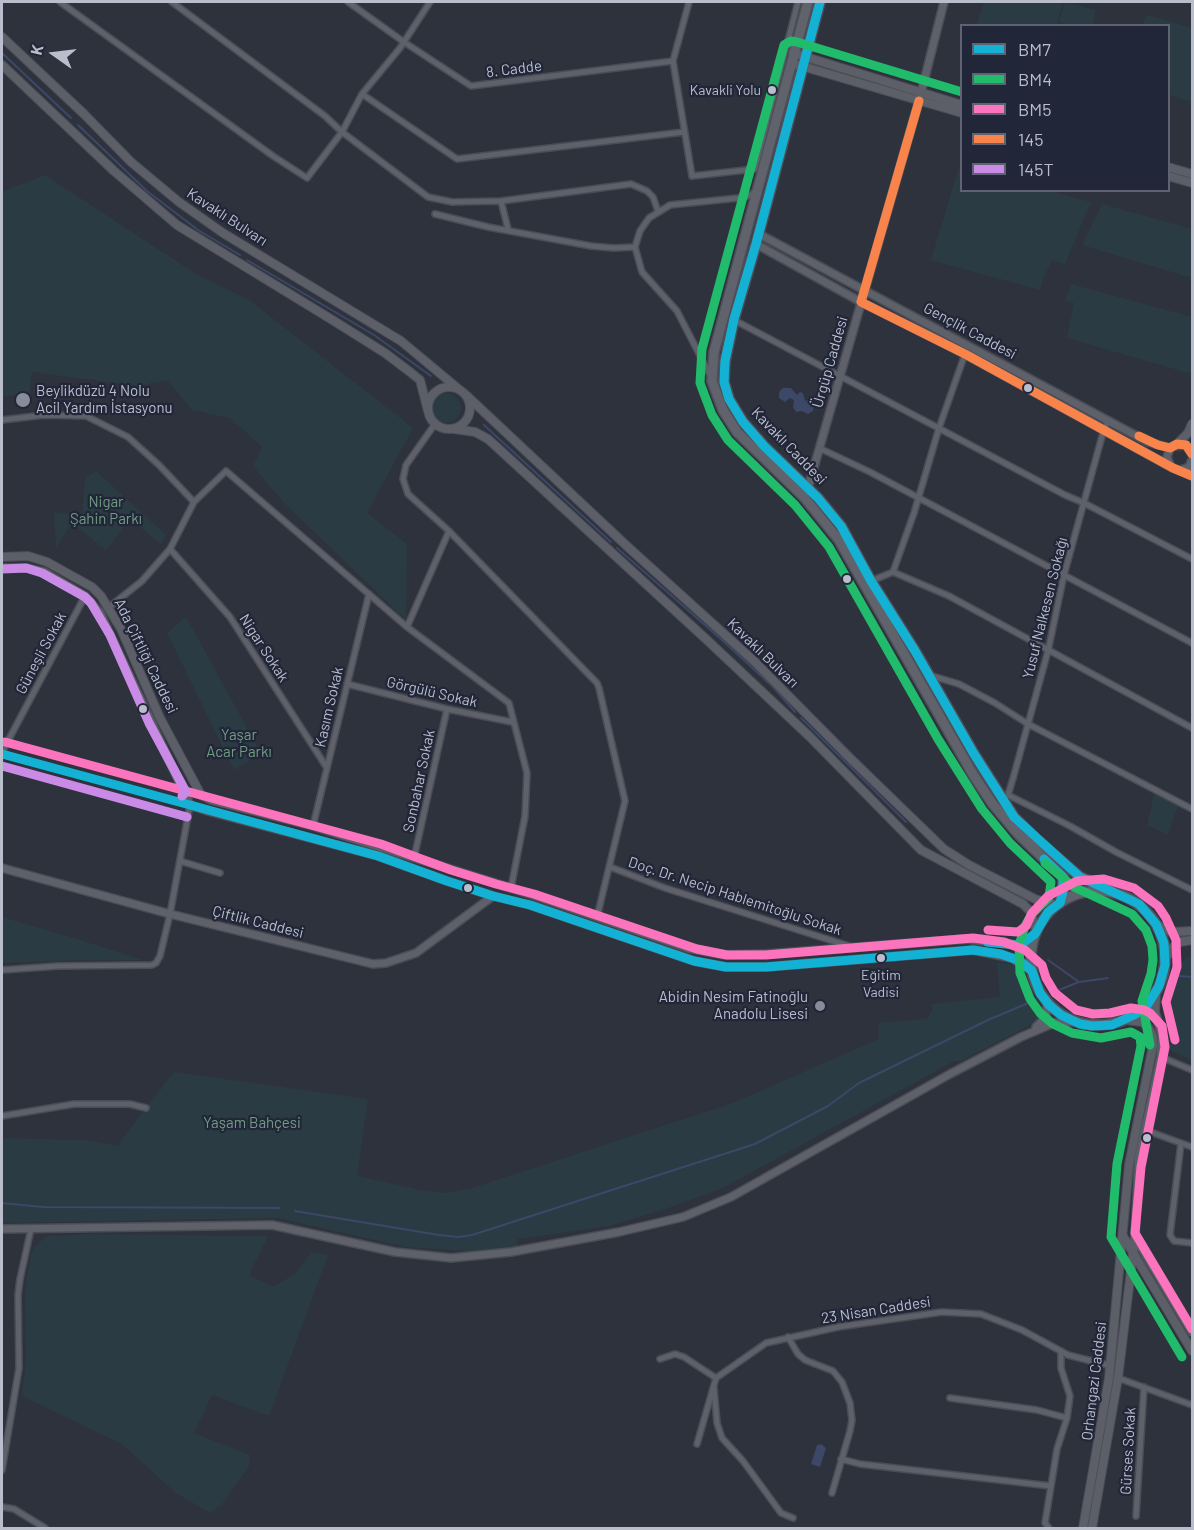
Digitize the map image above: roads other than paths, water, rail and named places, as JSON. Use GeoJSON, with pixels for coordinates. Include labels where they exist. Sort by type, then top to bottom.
{"type":"FeatureCollection","features":[{"type":"Feature","properties":{"kind":"main road","name":"Kavaklı Caddesi"},"geometry":{"type":"LineString","coordinates":[[808,2],[714,352],[712,381],[723,410],[737,432],[804,497],[839,540],[974,776],[992,803],[1018,834],[1063,877],[1064,889],[1058,904]]}},
{"type":"Feature","properties":{"kind":"main road","name":"Kavaklı Caddesi"},"geometry":{"type":"LineString","coordinates":[[820,2],[758,239],[734,319],[725,361],[724,382],[729,399],[743,423],[829,510],[841,526],[974,754],[1006,798],[1014,817],[1080,877],[1114,892]]}},
{"type":"Feature","properties":{"kind":"main road","name":"Kavaklı Bulvarı"},"geometry":{"type":"LineString","coordinates":[[2,37],[131,162],[178,202],[222,233],[401,341],[464,393],[629,548],[754,661],[944,849],[969,865],[1035,899],[1058,904]]}},
{"type":"Feature","properties":{"kind":"main road"},"geometry":{"type":"LineString","coordinates":[[792,58],[806,56],[960,112]]}},
{"type":"Feature","properties":{"kind":"main road"},"geometry":{"type":"LineString","coordinates":[[792,58],[804,67],[920,97],[960,105]]}},
{"type":"Feature","properties":{"kind":"main road"},"geometry":{"type":"LineString","coordinates":[[2,65],[114,171],[177,225],[355,334],[420,380],[430,417],[435,424]]}},
{"type":"Feature","properties":{"kind":"main road"},"geometry":{"type":"LineString","coordinates":[[1170,168],[1192,174]]}},
{"type":"Feature","properties":{"kind":"main road"},"geometry":{"type":"LineString","coordinates":[[1170,177],[1192,183]]}},
{"type":"Feature","properties":{"kind":"main road"},"geometry":{"type":"LineString","coordinates":[[428,411],[431,397],[436,391],[448,387],[464,393],[470,408],[469,415],[461,426],[454,429]]}},
{"type":"Feature","properties":{"kind":"main road","name":"Kavaklı Bulvarı"},"geometry":{"type":"LineString","coordinates":[[435,424],[447,429],[475,432],[488,439],[809,736],[921,850],[1023,904],[1030,911],[1035,932]]}},
{"type":"Feature","properties":{"kind":"main road"},"geometry":{"type":"LineString","coordinates":[[1174,446],[1188,433],[1192,424]]}},
{"type":"Feature","properties":{"kind":"main road","name":"Ada Çiftliği Caddesi"},"geometry":{"type":"LineString","coordinates":[[2,557],[28,556],[47,561],[92,587],[101,596],[121,629],[160,718],[201,795]]}},
{"type":"Feature","properties":{"kind":"main road","name":"Ada Çiftliği Caddesi"},"geometry":{"type":"LineString","coordinates":[[2,568],[27,568],[44,572],[85,596],[100,613],[190,805]]}},
{"type":"Feature","properties":{"kind":"main road"},"geometry":{"type":"LineString","coordinates":[[100,613],[108,608]]}},
{"type":"Feature","properties":{"kind":"main road"},"geometry":{"type":"LineString","coordinates":[[201,795],[211,800],[313,826],[511,888],[688,948],[725,955],[967,939],[1017,945],[1035,932],[1058,904],[1080,893],[1093,891],[1114,892],[1139,904],[1156,924],[1164,943],[1166,960]]}},
{"type":"Feature","properties":{"kind":"main road"},"geometry":{"type":"LineString","coordinates":[[190,805],[208,812],[378,856],[694,961],[726,967],[766,966],[972,950],[1012,958],[1032,971]]}},
{"type":"Feature","properties":{"kind":"main road"},"geometry":{"type":"LineString","coordinates":[[508,899],[511,888]]}},
{"type":"Feature","properties":{"kind":"main road"},"geometry":{"type":"LineString","coordinates":[[1156,924],[1172,932],[1192,930]]}},
{"type":"Feature","properties":{"kind":"main road"},"geometry":{"type":"LineString","coordinates":[[1035,932],[1030,957],[1032,971],[1035,983],[1047,1003],[1074,1022],[1101,1026],[1126,1020],[1148,1004],[1163,977],[1166,960],[1172,948],[1180,942],[1192,939]]}},
{"type":"Feature","properties":{"kind":"main road","name":"Orhangazi Caddesi"},"geometry":{"type":"LineString","coordinates":[[1092,1528],[1118,1378],[1135,1237],[1139,1157],[1161,1057],[1162,1035],[1155,1012],[1156,993]]}},
{"type":"Feature","properties":{"kind":"main road","name":"Orhangazi Caddesi"},"geometry":{"type":"LineString","coordinates":[[1083,1528],[1111,1366],[1129,1165],[1153,1037],[1145,1024],[1126,1020]]}},
{"type":"Feature","properties":{"kind":"main road"},"geometry":{"type":"LineString","coordinates":[[1192,1332],[1135,1237],[1123,1236],[1192,1351]]}},
{"type":"Feature","properties":{"kind":"main road"},"geometry":{"type":"LineString","coordinates":[[1129,1283],[1137,1275],[1141,1275],[1150,1282]]}},
{"type":"Feature","properties":{"kind":"street"},"geometry":{"type":"LineString","coordinates":[[60,2],[273,156],[307,178],[342,132],[362,94],[404,42],[430,2]]}},
{"type":"Feature","properties":{"kind":"street"},"geometry":{"type":"LineString","coordinates":[[172,2],[326,116],[342,132],[428,196],[452,202],[501,201],[632,184],[647,191],[653,197],[658,211]]}},
{"type":"Feature","properties":{"kind":"street","name":"8. Cadde"},"geometry":{"type":"LineString","coordinates":[[348,2],[471,86],[674,61]]}},
{"type":"Feature","properties":{"kind":"street"},"geometry":{"type":"LineString","coordinates":[[689,2],[674,61],[692,176],[755,169],[798,2]]}},
{"type":"Feature","properties":{"kind":"street","name":"Ürgüp Caddesi"},"geometry":{"type":"LineString","coordinates":[[808,488],[920,97],[944,2]]}},
{"type":"Feature","properties":{"kind":"street"},"geometry":{"type":"LineString","coordinates":[[362,94],[457,159],[684,132]]}},
{"type":"Feature","properties":{"kind":"street"},"geometry":{"type":"LineString","coordinates":[[712,381],[677,311],[642,272],[635,247],[640,231],[649,218],[670,205],[738,198],[751,195],[759,189]]}},
{"type":"Feature","properties":{"kind":"street"},"geometry":{"type":"LineString","coordinates":[[501,201],[508,229]]}},
{"type":"Feature","properties":{"kind":"street"},"geometry":{"type":"LineString","coordinates":[[435,214],[591,246],[635,247]]}},
{"type":"Feature","properties":{"kind":"street","name":"Gençlik Caddesi"},"geometry":{"type":"LineString","coordinates":[[758,239],[864,291],[1148,442],[1174,446],[1186,445],[1192,454]]}},
{"type":"Feature","properties":{"kind":"street","name":"Gençlik Caddesi"},"geometry":{"type":"LineString","coordinates":[[758,239],[861,302],[965,354],[1181,470]]}},
{"type":"Feature","properties":{"kind":"street"},"geometry":{"type":"LineString","coordinates":[[734,319],[1065,495],[1192,559]]}},
{"type":"Feature","properties":{"kind":"street"},"geometry":{"type":"LineString","coordinates":[[892,572],[965,354]]}},
{"type":"Feature","properties":{"kind":"street"},"geometry":{"type":"LineString","coordinates":[[2,420],[44,415],[86,416],[128,437],[159,465],[194,502]]}},
{"type":"Feature","properties":{"kind":"street","name":"Yusuf Nalkesen Sokağı"},"geometry":{"type":"LineString","coordinates":[[1006,798],[1048,651],[1064,575],[1104,429],[1109,420]]}},
{"type":"Feature","properties":{"kind":"street"},"geometry":{"type":"LineString","coordinates":[[435,424],[406,465],[403,479],[408,494],[448,531],[589,675],[599,688],[625,801],[597,917]]}},
{"type":"Feature","properties":{"kind":"street"},"geometry":{"type":"LineString","coordinates":[[1170,465],[1167,456],[1174,446]]}},
{"type":"Feature","properties":{"kind":"street"},"geometry":{"type":"LineString","coordinates":[[819,448],[1192,643]]}},
{"type":"Feature","properties":{"kind":"street"},"geometry":{"type":"LineString","coordinates":[[1181,470],[1189,467],[1192,460]]}},
{"type":"Feature","properties":{"kind":"street"},"geometry":{"type":"LineString","coordinates":[[1181,470],[1192,476]]}},
{"type":"Feature","properties":{"kind":"street"},"geometry":{"type":"LineString","coordinates":[[108,608],[142,581],[170,549],[194,502],[226,471],[408,627],[509,703],[527,773],[525,816],[511,888]]}},
{"type":"Feature","properties":{"kind":"street"},"geometry":{"type":"LineString","coordinates":[[408,627],[448,531]]}},
{"type":"Feature","properties":{"kind":"street","name":"Nigar Sokak"},"geometry":{"type":"LineString","coordinates":[[170,549],[230,617],[327,768]]}},
{"type":"Feature","properties":{"kind":"street"},"geometry":{"type":"LineString","coordinates":[[871,581],[892,572],[949,596],[1192,728]]}},
{"type":"Feature","properties":{"kind":"street","name":"Kasım Sokak"},"geometry":{"type":"LineString","coordinates":[[313,826],[369,594]]}},
{"type":"Feature","properties":{"kind":"street","name":"Güneşli Sokak"},"geometry":{"type":"LineString","coordinates":[[2,753],[85,596]]}},
{"type":"Feature","properties":{"kind":"street"},"geometry":{"type":"LineString","coordinates":[[929,675],[958,684],[995,703],[1028,724],[1192,810]]}},
{"type":"Feature","properties":{"kind":"street","name":"Görgülü Sokak"},"geometry":{"type":"LineString","coordinates":[[347,684],[447,709],[513,722]]}},
{"type":"Feature","properties":{"kind":"street","name":"Sonbahar Sokak"},"geometry":{"type":"LineString","coordinates":[[414,858],[447,709]]}},
{"type":"Feature","properties":{"kind":"street"},"geometry":{"type":"LineString","coordinates":[[2,753],[190,805]]}},
{"type":"Feature","properties":{"kind":"street"},"geometry":{"type":"LineString","coordinates":[[2,970],[58,966],[152,965],[156,963],[160,956],[170,914],[190,805],[201,795]]}},
{"type":"Feature","properties":{"kind":"street"},"geometry":{"type":"LineString","coordinates":[[1006,798],[1070,826],[1192,890]]}},
{"type":"Feature","properties":{"kind":"street"},"geometry":{"type":"LineString","coordinates":[[180,861],[220,873]]}},
{"type":"Feature","properties":{"kind":"street","name":"Doç. Dr. Necip Hablemitoğlu Sokak"},"geometry":{"type":"LineString","coordinates":[[610,867],[665,888],[853,947]]}},
{"type":"Feature","properties":{"kind":"street","name":"Çiftlik Caddesi"},"geometry":{"type":"LineString","coordinates":[[2,868],[170,914],[365,963],[380,963],[416,953],[494,896]]}},
{"type":"Feature","properties":{"kind":"street"},"geometry":{"type":"LineString","coordinates":[[1022,1037],[1044,1020],[1048,1010],[1047,1003]]}},
{"type":"Feature","properties":{"kind":"street"},"geometry":{"type":"LineString","coordinates":[[2,1229],[272,1225],[394,1252],[451,1258],[511,1252],[619,1232],[683,1216],[731,1197],[940,1080],[1022,1037],[1054,1023],[1074,1022]]}},
{"type":"Feature","properties":{"kind":"street"},"geometry":{"type":"LineString","coordinates":[[1161,1057],[1192,1070]]}},
{"type":"Feature","properties":{"kind":"street"},"geometry":{"type":"LineString","coordinates":[[2,1116],[74,1104],[130,1104],[146,1108]]}},
{"type":"Feature","properties":{"kind":"street"},"geometry":{"type":"LineString","coordinates":[[1145,1130],[1192,1147]]}},
{"type":"Feature","properties":{"kind":"street"},"geometry":{"type":"LineString","coordinates":[[1181,1143],[1170,1235],[1174,1241],[1192,1243]]}},
{"type":"Feature","properties":{"kind":"street"},"geometry":{"type":"LineString","coordinates":[[2,1470],[19,1368],[19,1287],[31,1229]]}},
{"type":"Feature","properties":{"kind":"street","name":"23 Nisan Caddesi"},"geometry":{"type":"LineString","coordinates":[[715,1381],[766,1343],[838,1326],[942,1312],[981,1314],[1022,1330],[1061,1351],[1111,1366]]}},
{"type":"Feature","properties":{"kind":"street"},"geometry":{"type":"LineString","coordinates":[[789,1337],[798,1354],[805,1360],[832,1371],[842,1382],[850,1403],[852,1420],[832,1493]]}},
{"type":"Feature","properties":{"kind":"street"},"geometry":{"type":"LineString","coordinates":[[1049,1528],[1045,1523],[1057,1449],[1067,1418],[1070,1396],[1061,1368],[1061,1351]]}},
{"type":"Feature","properties":{"kind":"street"},"geometry":{"type":"LineString","coordinates":[[660,1359],[675,1354],[684,1357],[715,1381],[717,1423],[722,1438],[743,1461],[781,1513],[793,1518]]}},
{"type":"Feature","properties":{"kind":"street"},"geometry":{"type":"LineString","coordinates":[[1118,1378],[1192,1404]]}},
{"type":"Feature","properties":{"kind":"street"},"geometry":{"type":"LineString","coordinates":[[697,1444],[715,1381]]}},
{"type":"Feature","properties":{"kind":"street","name":"Gürses Sokak"},"geometry":{"type":"LineString","coordinates":[[1136,1516],[1144,1387]]}},
{"type":"Feature","properties":{"kind":"street"},"geometry":{"type":"LineString","coordinates":[[950,1398],[1037,1410],[1067,1418]]}},
{"type":"Feature","properties":{"kind":"street"},"geometry":{"type":"LineString","coordinates":[[841,1459],[860,1464],[1051,1486]]}},
{"type":"Feature","properties":{"kind":"street"},"geometry":{"type":"LineString","coordinates":[[2,1507],[14,1509],[45,1528]]}},
{"type":"Feature","properties":{"kind":"water"},"geometry":{"type":"Polygon","coordinates":[[[783,388],[791,388],[797,395],[800,392],[803,393],[805,401],[808,400],[814,404],[813,411],[808,414],[802,411],[796,412],[793,407],[794,400],[790,398],[785,402],[779,398],[779,392],[783,388]]]}},
{"type":"Feature","properties":{"kind":"water"},"geometry":{"type":"Polygon","coordinates":[[[821,1444],[826,1448],[820,1467],[811,1464],[817,1445],[821,1444]]]}},
{"type":"Feature","properties":{"kind":"waterway"},"geometry":{"type":"LineString","coordinates":[[2,53],[71,118]]}},
{"type":"Feature","properties":{"kind":"waterway"},"geometry":{"type":"LineString","coordinates":[[78,125],[147,191],[198,230],[240,255]]}},
{"type":"Feature","properties":{"kind":"waterway"},"geometry":{"type":"LineString","coordinates":[[247,260],[374,335],[431,376]]}},
{"type":"Feature","properties":{"kind":"waterway"},"geometry":{"type":"LineString","coordinates":[[484,425],[611,542]]}},
{"type":"Feature","properties":{"kind":"waterway"},"geometry":{"type":"LineString","coordinates":[[617,548],[722,640],[773,687],[795,712]]}},
{"type":"Feature","properties":{"kind":"waterway"},"geometry":{"type":"LineString","coordinates":[[801,718],[906,822]]}},
{"type":"Feature","properties":{"kind":"waterway"},"geometry":{"type":"LineString","coordinates":[[1048,960],[1079,982]]}},
{"type":"Feature","properties":{"kind":"waterway"},"geometry":{"type":"LineString","coordinates":[[1179,976],[1192,977]]}},
{"type":"Feature","properties":{"kind":"waterway"},"geometry":{"type":"LineString","coordinates":[[1054,992],[1079,982],[1108,978]]}},
{"type":"Feature","properties":{"kind":"waterway"},"geometry":{"type":"LineString","coordinates":[[295,1211],[439,1235],[458,1237],[472,1235],[755,1144],[828,1106],[859,1083],[988,1020],[1033,1001]]}},
{"type":"Feature","properties":{"kind":"waterway"},"geometry":{"type":"LineString","coordinates":[[2,1203],[43,1207],[279,1208]]}},
{"type":"Feature","properties":{"kind":"place","name":"Kavakli Yolu"},"geometry":{"type":"Point","coordinates":[772,90]}},
{"type":"Feature","properties":{"kind":"place","name":"Beylikdüzü 4 Nolu Acil Yardım İstasyonu"},"geometry":{"type":"Point","coordinates":[23,400]}},
{"type":"Feature","properties":{"kind":"place","name":"Eğitim Vadisi"},"geometry":{"type":"Point","coordinates":[881,958]}},
{"type":"Feature","properties":{"kind":"place","name":"Abidin Nesim Fatinoğlu Anadolu Lisesi"},"geometry":{"type":"Point","coordinates":[820,1006]}},
{"type":"Feature","properties":{"kind":"park label","name":"Nigar Şahin Parkı"},"geometry":{"type":"Point","coordinates":[106,510]}},
{"type":"Feature","properties":{"kind":"park label","name":"Yaşar Acar Parkı"},"geometry":{"type":"Point","coordinates":[239,744]}},
{"type":"Feature","properties":{"kind":"park label","name":"Yaşam Bahçesi"},"geometry":{"type":"Point","coordinates":[252,1123]}}]}
